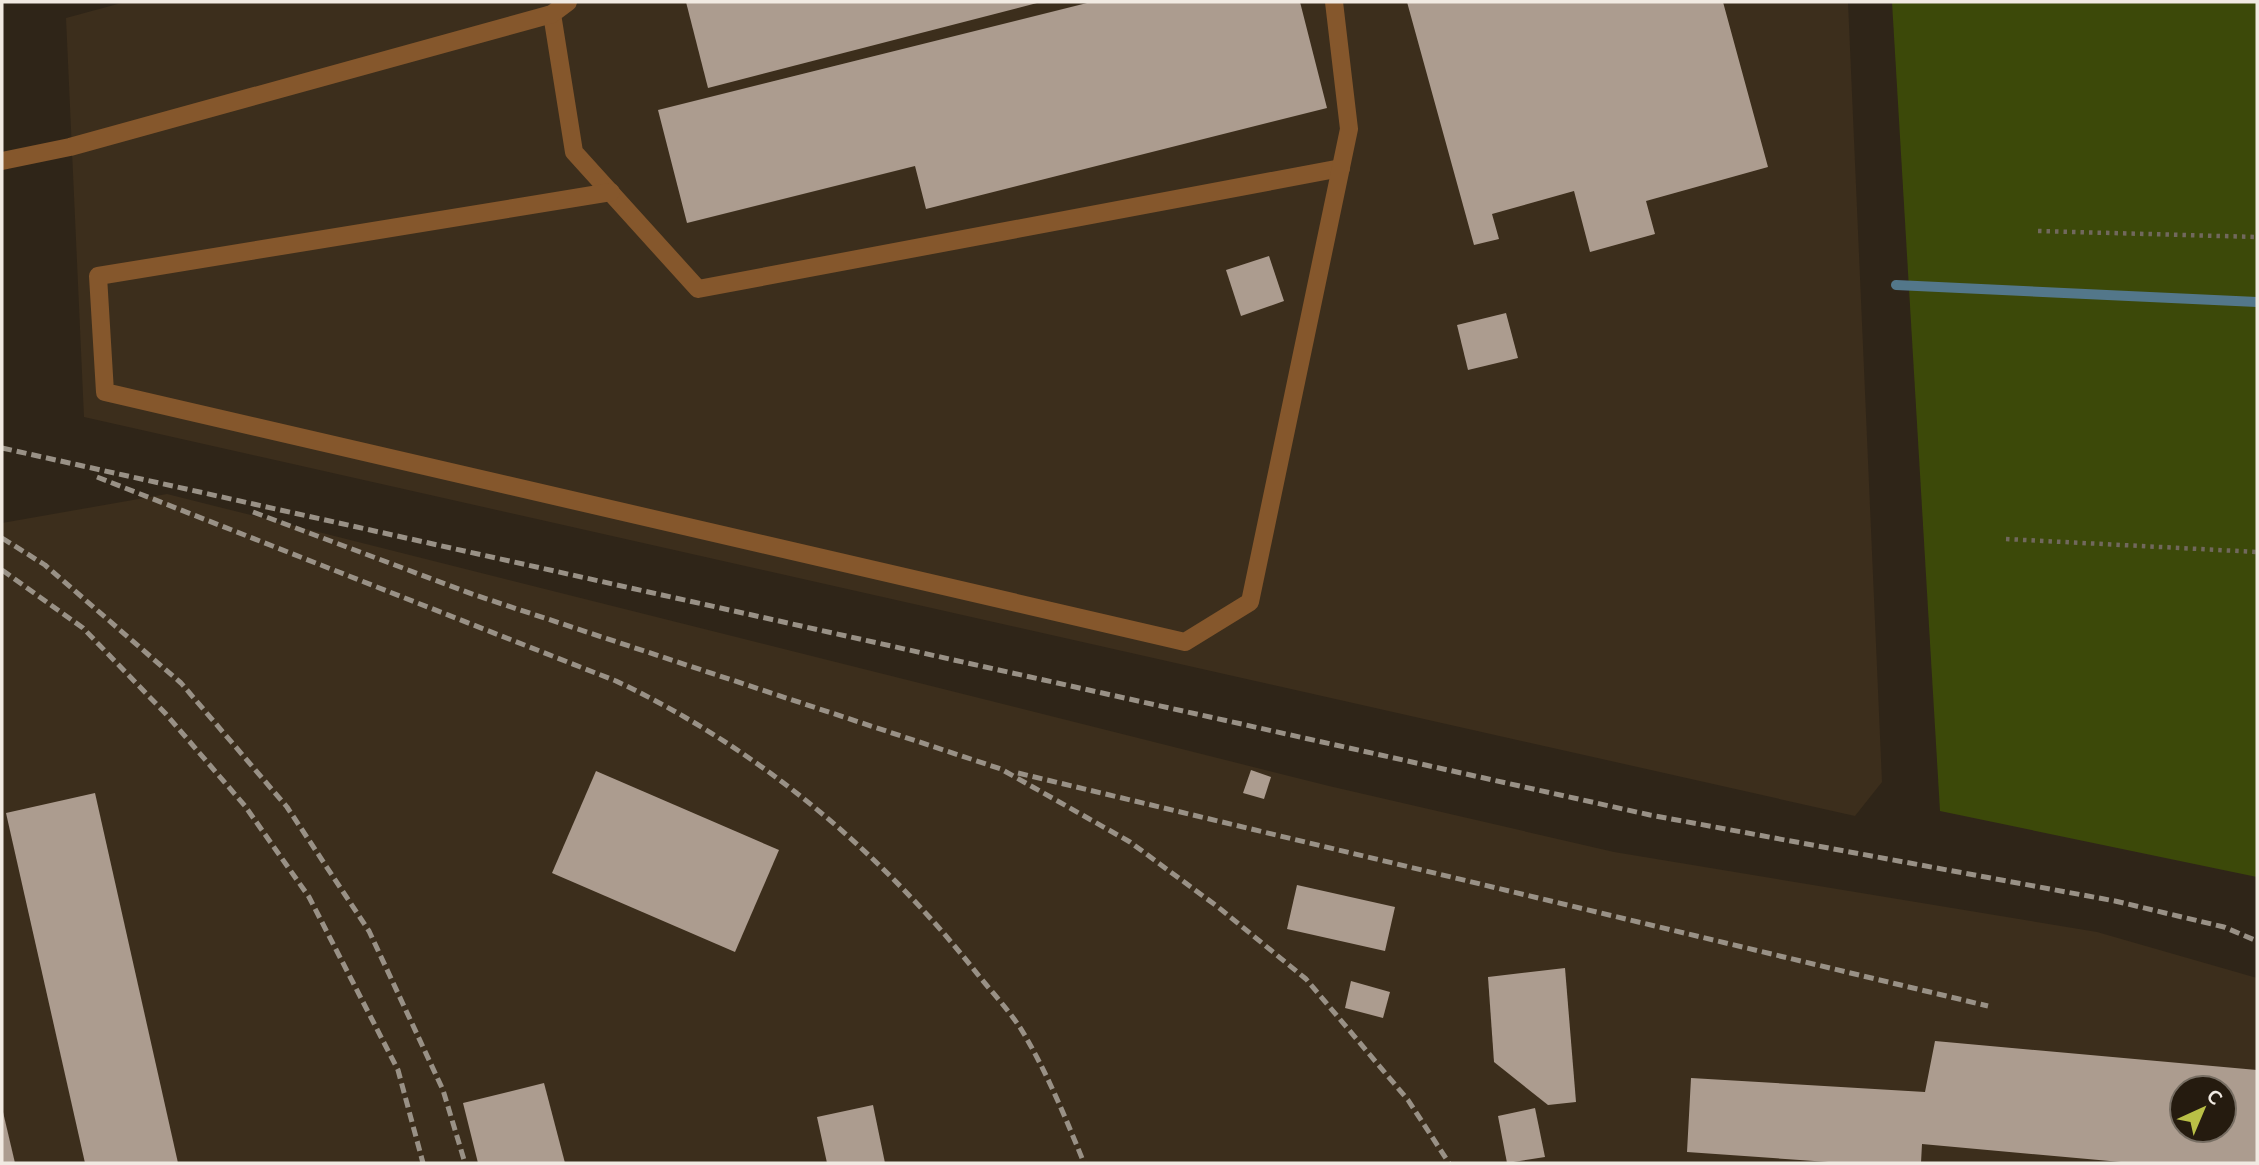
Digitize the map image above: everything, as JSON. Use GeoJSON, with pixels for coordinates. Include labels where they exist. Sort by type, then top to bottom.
{"type":"FeatureCollection","features":[{"type":"Feature","properties":{"kind":"lane"},"geometry":{"type":"LineString","coordinates":[[2,162],[70,147],[552,14],[568,2]]}},
{"type":"Feature","properties":{"kind":"lane"},"geometry":{"type":"LineString","coordinates":[[611,192],[98,276],[105,392],[1185,642],[1250,602],[1349,129],[1334,2]]}},
{"type":"Feature","properties":{"kind":"lane"},"geometry":{"type":"LineString","coordinates":[[552,14],[575,152],[698,289],[1341,169]]}},
{"type":"Feature","properties":{"kind":"path"},"geometry":{"type":"LineString","coordinates":[[2038,230],[2257,237]]}},
{"type":"Feature","properties":{"kind":"path"},"geometry":{"type":"LineString","coordinates":[[2006,538],[2257,552]]}},
{"type":"Feature","properties":{"kind":"shaded area"},"geometry":{"type":"Polygon","coordinates":[[[125,2],[1848,2],[1882,782],[1855,816],[84,417],[66,18],[125,2]]]}},
{"type":"Feature","properties":{"kind":"shaded area"},"geometry":{"type":"Polygon","coordinates":[[[167,494],[1329,786],[1614,852],[2097,932],[2257,978],[2257,1163],[2,1163],[2,523],[167,494]]]}},
{"type":"Feature","properties":{"kind":"green space"},"geometry":{"type":"Polygon","coordinates":[[[1892,2],[2257,2],[2257,877],[1940,811],[1892,2]]]}},
{"type":"Feature","properties":{"kind":"building"},"geometry":{"type":"Polygon","coordinates":[[[686,2],[1037,2],[1037,3],[708,88],[686,2]]]}},
{"type":"Feature","properties":{"kind":"building"},"geometry":{"type":"Polygon","coordinates":[[[1091,2],[1300,2],[1327,108],[926,209],[915,166],[687,223],[658,110],[1091,2]]]}},
{"type":"Feature","properties":{"kind":"building"},"geometry":{"type":"Polygon","coordinates":[[[1407,2],[1723,2],[1768,167],[1646,201],[1655,234],[1590,252],[1574,191],[1492,214],[1499,239],[1474,245],[1407,2]]]}},
{"type":"Feature","properties":{"kind":"building"},"geometry":{"type":"Polygon","coordinates":[[[1269,256],[1284,301],[1241,316],[1226,270],[1269,256]]]}},
{"type":"Feature","properties":{"kind":"building"},"geometry":{"type":"Polygon","coordinates":[[[1506,313],[1518,358],[1468,370],[1457,325],[1506,313]]]}},
{"type":"Feature","properties":{"kind":"building"},"geometry":{"type":"Polygon","coordinates":[[[1251,770],[1271,777],[1264,799],[1243,793],[1251,770]]]}},
{"type":"Feature","properties":{"kind":"building"},"geometry":{"type":"Polygon","coordinates":[[[596,771],[779,850],[735,952],[552,873],[596,771]]]}},
{"type":"Feature","properties":{"kind":"building"},"geometry":{"type":"Polygon","coordinates":[[[95,793],[178,1163],[85,1163],[6,813],[95,793]]]}},
{"type":"Feature","properties":{"kind":"building"},"geometry":{"type":"Polygon","coordinates":[[[1297,885],[1395,907],[1385,951],[1287,929],[1297,885]]]}},
{"type":"Feature","properties":{"kind":"building"},"geometry":{"type":"Polygon","coordinates":[[[1565,968],[1576,1102],[1548,1105],[1494,1062],[1488,977],[1565,968]]]}},
{"type":"Feature","properties":{"kind":"building"},"geometry":{"type":"Polygon","coordinates":[[[1351,981],[1390,992],[1383,1018],[1345,1008],[1351,981]]]}},
{"type":"Feature","properties":{"kind":"building"},"geometry":{"type":"Polygon","coordinates":[[[1935,1041],[2257,1070],[2257,1163],[2132,1163],[1922,1144],[1921,1163],[1843,1163],[1687,1152],[1691,1078],[1925,1092],[1935,1041]]]}},
{"type":"Feature","properties":{"kind":"building"},"geometry":{"type":"Polygon","coordinates":[[[544,1083],[565,1163],[478,1163],[463,1103],[544,1083]]]}},
{"type":"Feature","properties":{"kind":"building"},"geometry":{"type":"Polygon","coordinates":[[[873,1105],[885,1163],[827,1163],[817,1117],[873,1105]]]}},
{"type":"Feature","properties":{"kind":"building"},"geometry":{"type":"Polygon","coordinates":[[[1535,1108],[1545,1157],[1507,1163],[1498,1116],[1535,1108]]]}},
{"type":"Feature","properties":{"kind":"building"},"geometry":{"type":"Polygon","coordinates":[[[3,1112],[15,1163],[2,1163],[3,1112]]]}},
{"type":"Feature","properties":{"kind":"waterway"},"geometry":{"type":"LineString","coordinates":[[1896,285],[2257,302]]}},
{"type":"Feature","properties":{"kind":"railway"},"geometry":{"type":"LineString","coordinates":[[2,448],[1650,815],[2115,901],[2224,927],[2257,941]]}},
{"type":"Feature","properties":{"kind":"railway"},"geometry":{"type":"LineString","coordinates":[[97,477],[616,681],[668,707],[766,770],[812,805],[898,884],[1005,1007],[1039,1061],[1084,1163]]}},
{"type":"Feature","properties":{"kind":"railway"},"geometry":{"type":"LineString","coordinates":[[253,512],[475,595],[1001,769],[1130,842],[1218,907],[1306,979],[1408,1100],[1449,1163]]}},
{"type":"Feature","properties":{"kind":"railway"},"geometry":{"type":"LineString","coordinates":[[2,538],[45,565],[181,683],[287,807],[369,931],[443,1090],[465,1163]]}},
{"type":"Feature","properties":{"kind":"railway"},"geometry":{"type":"LineString","coordinates":[[2,570],[83,628],[165,713],[245,806],[309,897],[398,1070],[423,1163]]}},
{"type":"Feature","properties":{"kind":"railway"},"geometry":{"type":"LineString","coordinates":[[1018,773],[1988,1006]]}}]}
